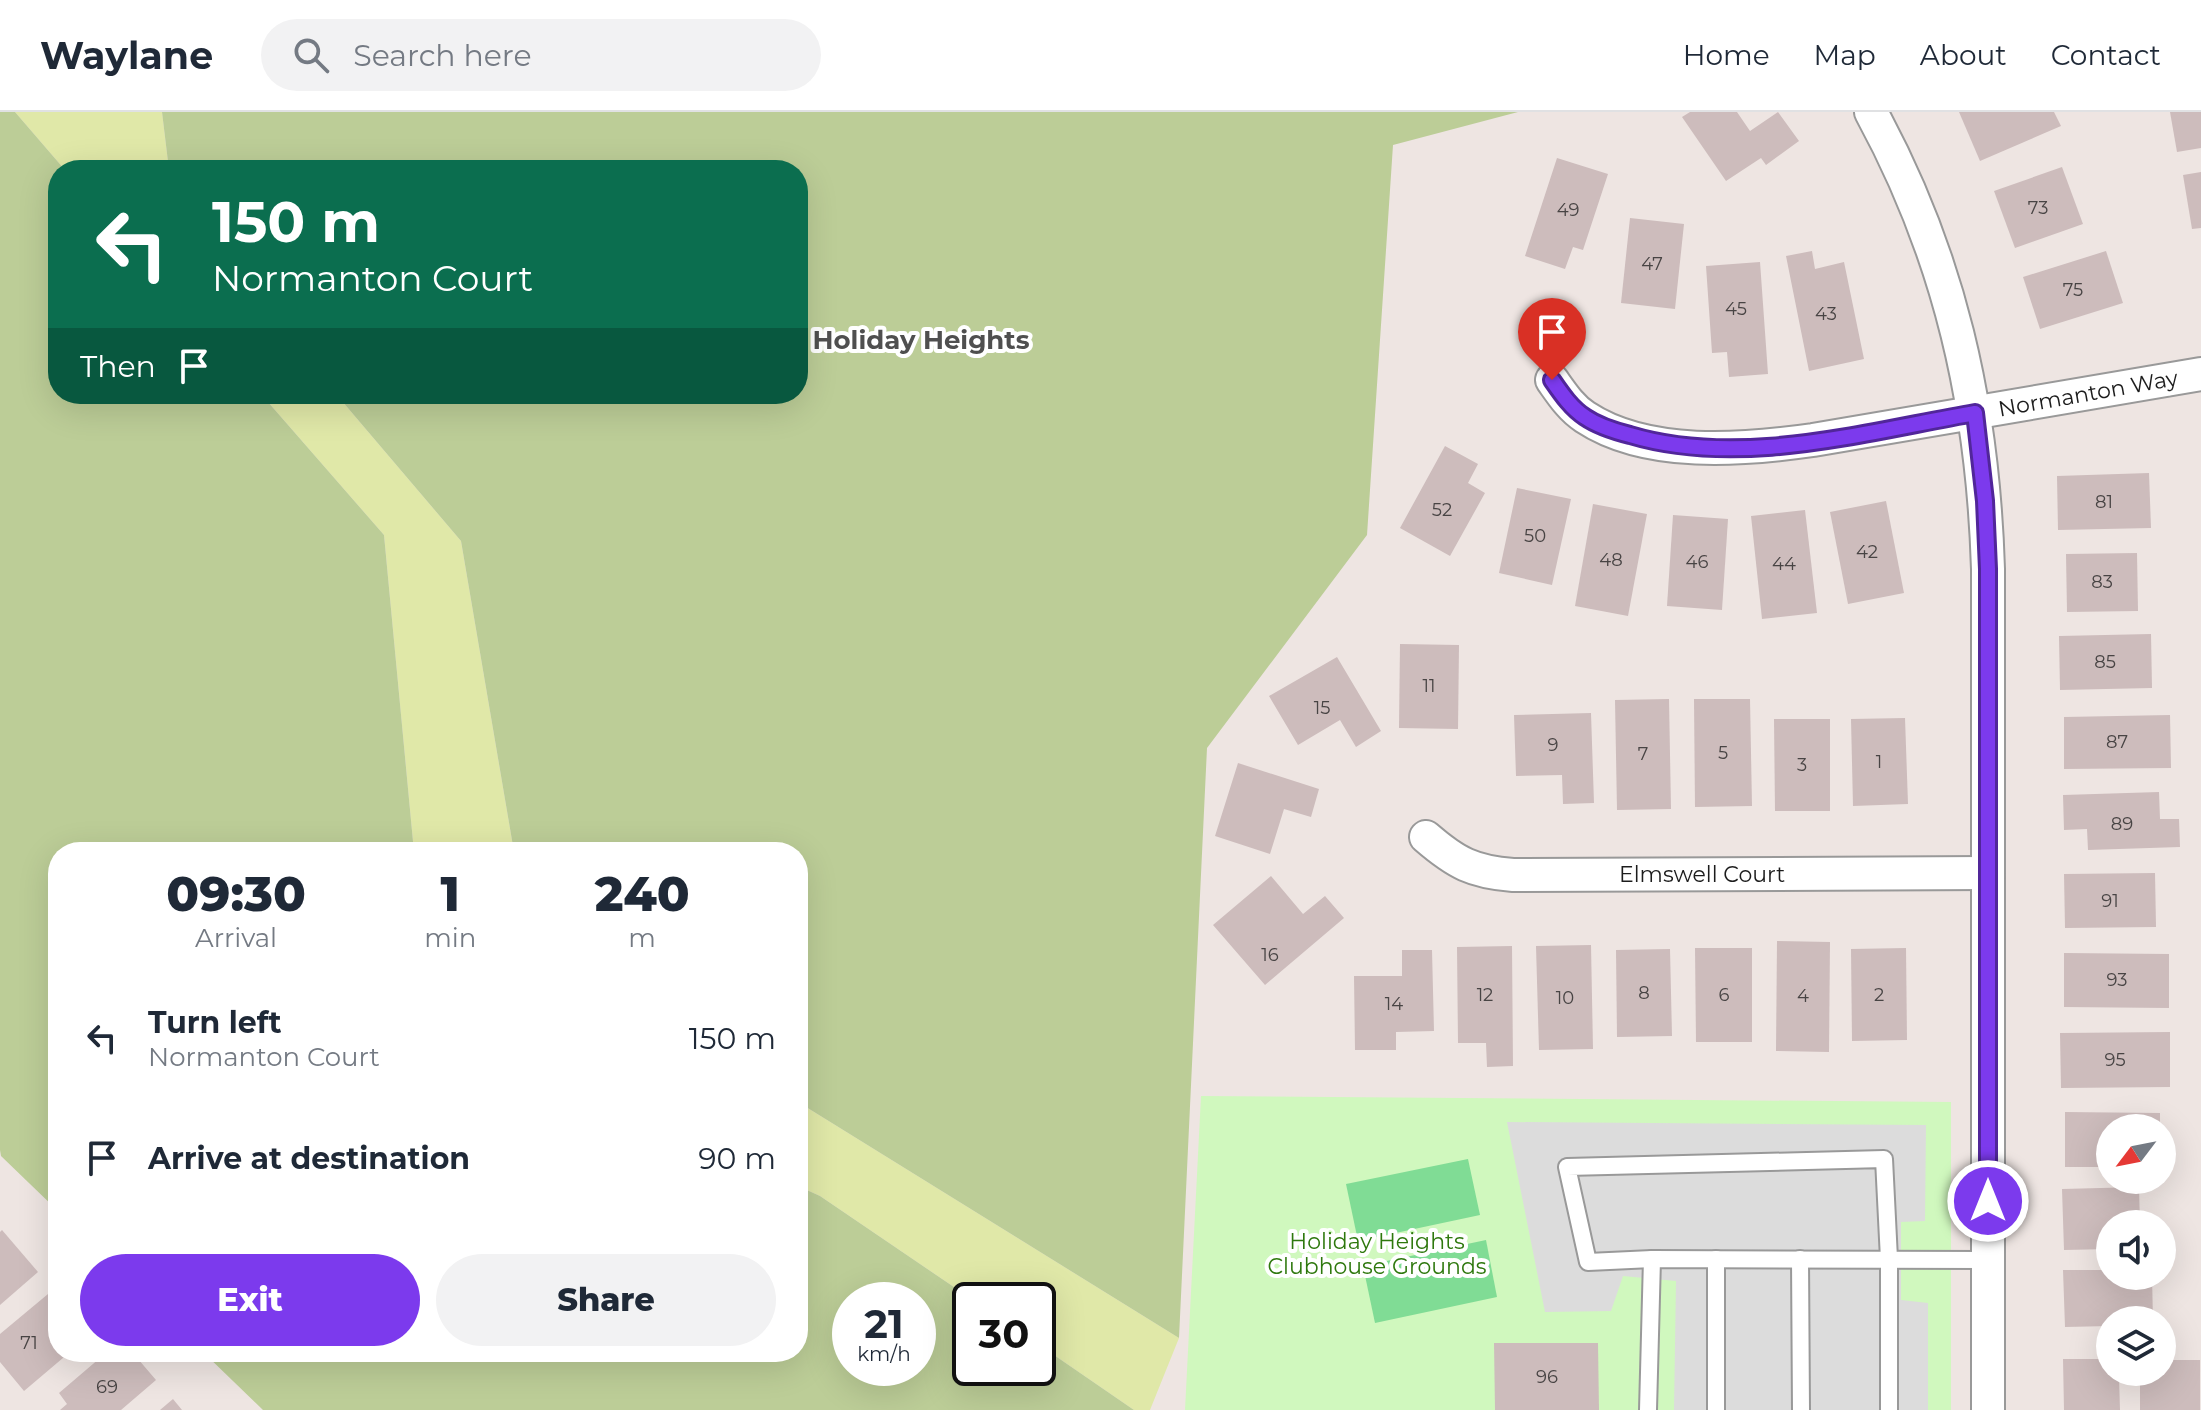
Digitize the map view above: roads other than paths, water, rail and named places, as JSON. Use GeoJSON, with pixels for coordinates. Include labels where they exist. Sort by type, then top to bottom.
{"type":"FeatureCollection","features":[{"type":"Feature","properties":{"kind":"street"},"geometry":{"type":"LineString","coordinates":[[1871,112],[1909,185],[1953,312],[1975,413],[1985,501],[1988,557],[1988,1410]]}},
{"type":"Feature","properties":{"kind":"street","name":"Normanton Way"},"geometry":{"type":"LineString","coordinates":[[1552,380],[1566,400],[1584,416],[1608,428],[1676,446],[1719,449],[1766,447],[2201,374]]}},
{"type":"Feature","properties":{"kind":"street","name":"Elmswell Court"},"geometry":{"type":"LineString","coordinates":[[1426,837],[1467,867],[1513,875],[1988,873]]}},
{"type":"Feature","properties":{"kind":"lane"},"geometry":{"type":"LineString","coordinates":[[1889,1410],[1889,1259],[1884,1159],[1567,1167],[1588,1262],[1652,1259],[1889,1259],[1987,1260]]}},
{"type":"Feature","properties":{"kind":"lane"},"geometry":{"type":"LineString","coordinates":[[1648,1410],[1652,1259]]}},
{"type":"Feature","properties":{"kind":"lane"},"geometry":{"type":"LineString","coordinates":[[1716,1259],[1716,1410]]}},
{"type":"Feature","properties":{"kind":"lane"},"geometry":{"type":"LineString","coordinates":[[1800,1259],[1801,1410]]}},
{"type":"Feature","properties":{"kind":"district","name":"Holiday Heights"},"geometry":{"type":"Point","coordinates":[921,340]}},
{"type":"Feature","properties":{"kind":"park label","name":"Holiday Heights Clubhouse Grounds"},"geometry":{"type":"Point","coordinates":[1377,1254]}}]}
